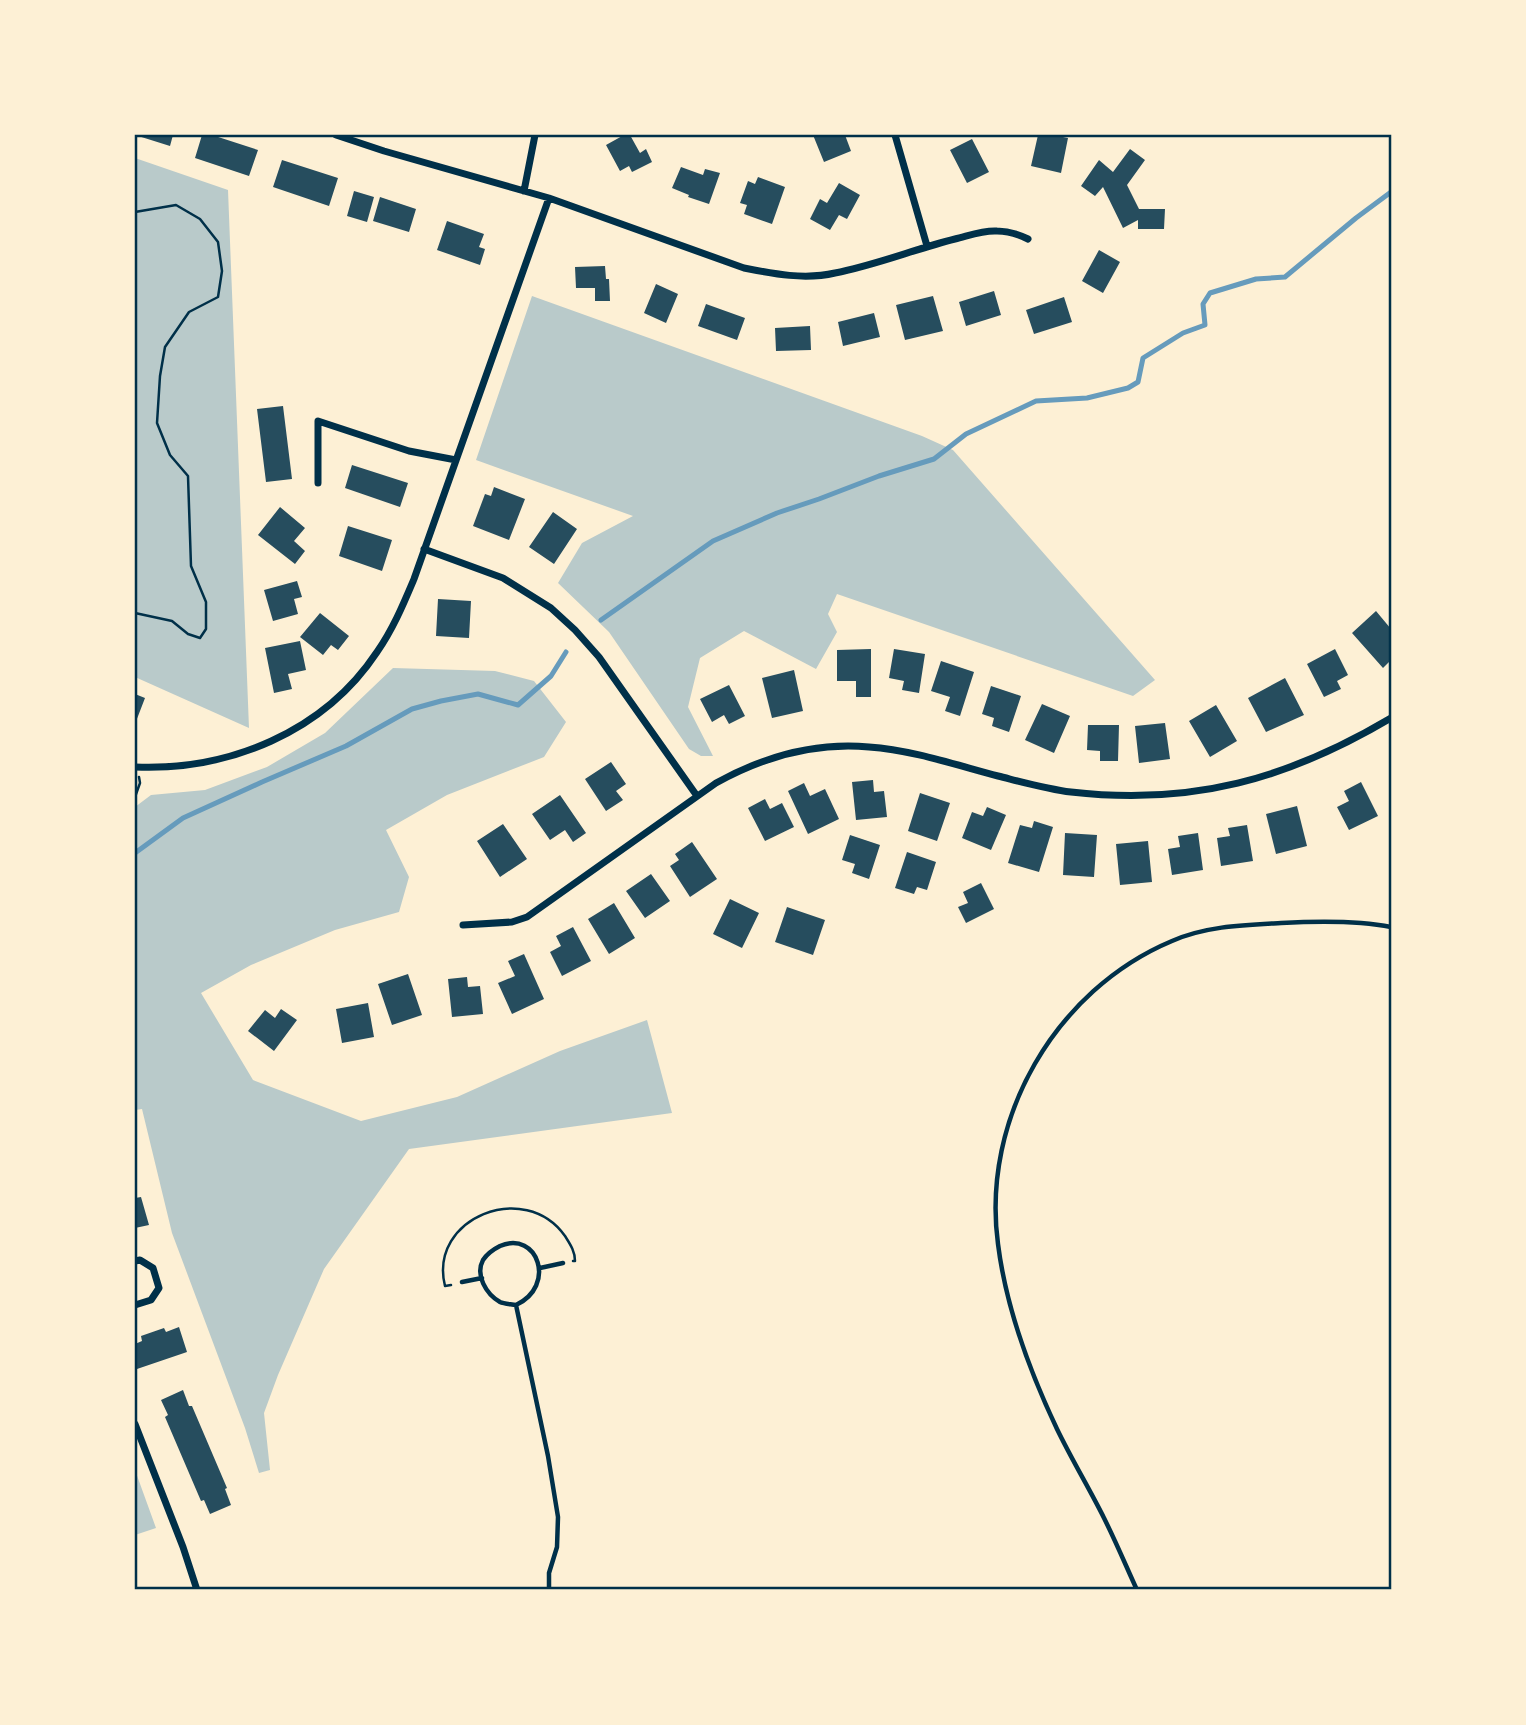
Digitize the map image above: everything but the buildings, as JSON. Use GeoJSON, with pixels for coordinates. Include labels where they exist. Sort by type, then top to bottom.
{"type":"FeatureCollection","features":[{"type":"Feature","properties":{"kind":"street"},"geometry":{"type":"LineString","coordinates":[[336,135],[549,198],[744,268],[772,274],[832,274],[927,246],[997,230],[1013,232],[1028,239]]}},
{"type":"Feature","properties":{"kind":"street"},"geometry":{"type":"LineString","coordinates":[[524,191],[535,135]]}},
{"type":"Feature","properties":{"kind":"street"},"geometry":{"type":"LineString","coordinates":[[895,135],[927,246]]}},
{"type":"Feature","properties":{"kind":"street"},"geometry":{"type":"LineString","coordinates":[[136,767],[166,767],[221,760],[283,737],[332,703],[376,653],[396,621],[424,549],[549,198]]}},
{"type":"Feature","properties":{"kind":"street"},"geometry":{"type":"LineString","coordinates":[[318,483],[318,421],[409,451],[456,460]]}},
{"type":"Feature","properties":{"kind":"street"},"geometry":{"type":"LineString","coordinates":[[424,549],[503,578],[551,608],[599,657],[698,796]]}},
{"type":"Feature","properties":{"kind":"street"},"geometry":{"type":"LineString","coordinates":[[463,925],[499,924],[527,917],[698,796],[741,769],[803,750],[833,746],[899,751],[1068,792],[1146,796],[1191,793],[1229,786],[1284,770],[1317,758],[1391,718]]}},
{"type":"Feature","properties":{"kind":"street"},"geometry":{"type":"LineString","coordinates":[[135,1261],[140,1260],[153,1268],[159,1288],[151,1300],[135,1305]]}},
{"type":"Feature","properties":{"kind":"street"},"geometry":{"type":"LineString","coordinates":[[135,1424],[197,1590]]}},
{"type":"Feature","properties":{"kind":"lane"},"geometry":{"type":"LineString","coordinates":[[1137,1590],[1105,1519],[1056,1427],[1034,1377],[1002,1270],[996,1218],[997,1181],[1002,1147],[1016,1101],[1046,1044],[1066,1019],[1094,991],[1147,952],[1205,930],[1243,925],[1310,922],[1391,927]]}},
{"type":"Feature","properties":{"kind":"lane"},"geometry":{"type":"LineString","coordinates":[[505,1244],[517,1244],[529,1249],[537,1258],[540,1268],[538,1282],[532,1293],[524,1302],[516,1305],[501,1303],[489,1293],[482,1282],[480,1270],[484,1258],[505,1244]]}},
{"type":"Feature","properties":{"kind":"lane"},"geometry":{"type":"LineString","coordinates":[[540,1268],[563,1263]]}},
{"type":"Feature","properties":{"kind":"lane"},"geometry":{"type":"LineString","coordinates":[[462,1282],[482,1278]]}},
{"type":"Feature","properties":{"kind":"lane"},"geometry":{"type":"LineString","coordinates":[[516,1305],[558,1517],[557,1547],[549,1573],[549,1590]]}},
{"type":"Feature","properties":{"kind":"path"},"geometry":{"type":"LineString","coordinates":[[135,212],[176,205],[200,219],[218,242],[222,271],[218,297],[189,312],[165,346],[158,411],[158,423],[170,455],[188,476],[191,566],[206,602],[206,629],[200,638],[188,634],[172,621],[135,613]]}},
{"type":"Feature","properties":{"kind":"path"},"geometry":{"type":"LineString","coordinates":[[135,797],[140,783],[136,767]]}},
{"type":"Feature","properties":{"kind":"shaded area"},"geometry":{"type":"Polygon","coordinates":[[[135,158],[228,190],[249,728],[135,677],[135,158]]]}},
{"type":"Feature","properties":{"kind":"shaded area"},"geometry":{"type":"Polygon","coordinates":[[[532,296],[922,436],[953,450],[1155,680],[1133,696],[837,594],[828,614],[837,632],[816,669],[744,631],[700,658],[688,707],[713,756],[701,756],[689,749],[609,632],[558,583],[582,543],[633,516],[476,460],[532,296]]]}},
{"type":"Feature","properties":{"kind":"shaded area"},"geometry":{"type":"Polygon","coordinates":[[[393,668],[495,671],[534,681],[566,722],[544,757],[447,795],[386,830],[409,877],[399,912],[335,930],[251,965],[201,993],[253,1080],[361,1121],[457,1097],[560,1051],[647,1020],[672,1113],[409,1149],[324,1269],[264,1413],[270,1470],[259,1473],[245,1428],[172,1233],[142,1109],[135,1110],[135,807],[151,795],[205,790],[267,767],[325,733],[393,668]]]}},
{"type":"Feature","properties":{"kind":"shaded area"},"geometry":{"type":"Polygon","coordinates":[[[135,1470],[156,1528],[135,1535],[135,1470]]]}},
{"type":"Feature","properties":{"kind":"waterway"},"geometry":{"type":"LineString","coordinates":[[601,620],[713,541],[777,513],[934,459],[966,434],[1036,401],[1087,398],[1128,388],[1138,382],[1143,358],[1183,333],[1205,325],[1203,304],[1210,293],[1256,279],[1285,277],[1391,192]]}},
{"type":"Feature","properties":{"kind":"waterway"},"geometry":{"type":"LineString","coordinates":[[135,853],[183,818],[346,746],[412,709],[478,694],[518,705],[551,676],[566,652]]}}]}
